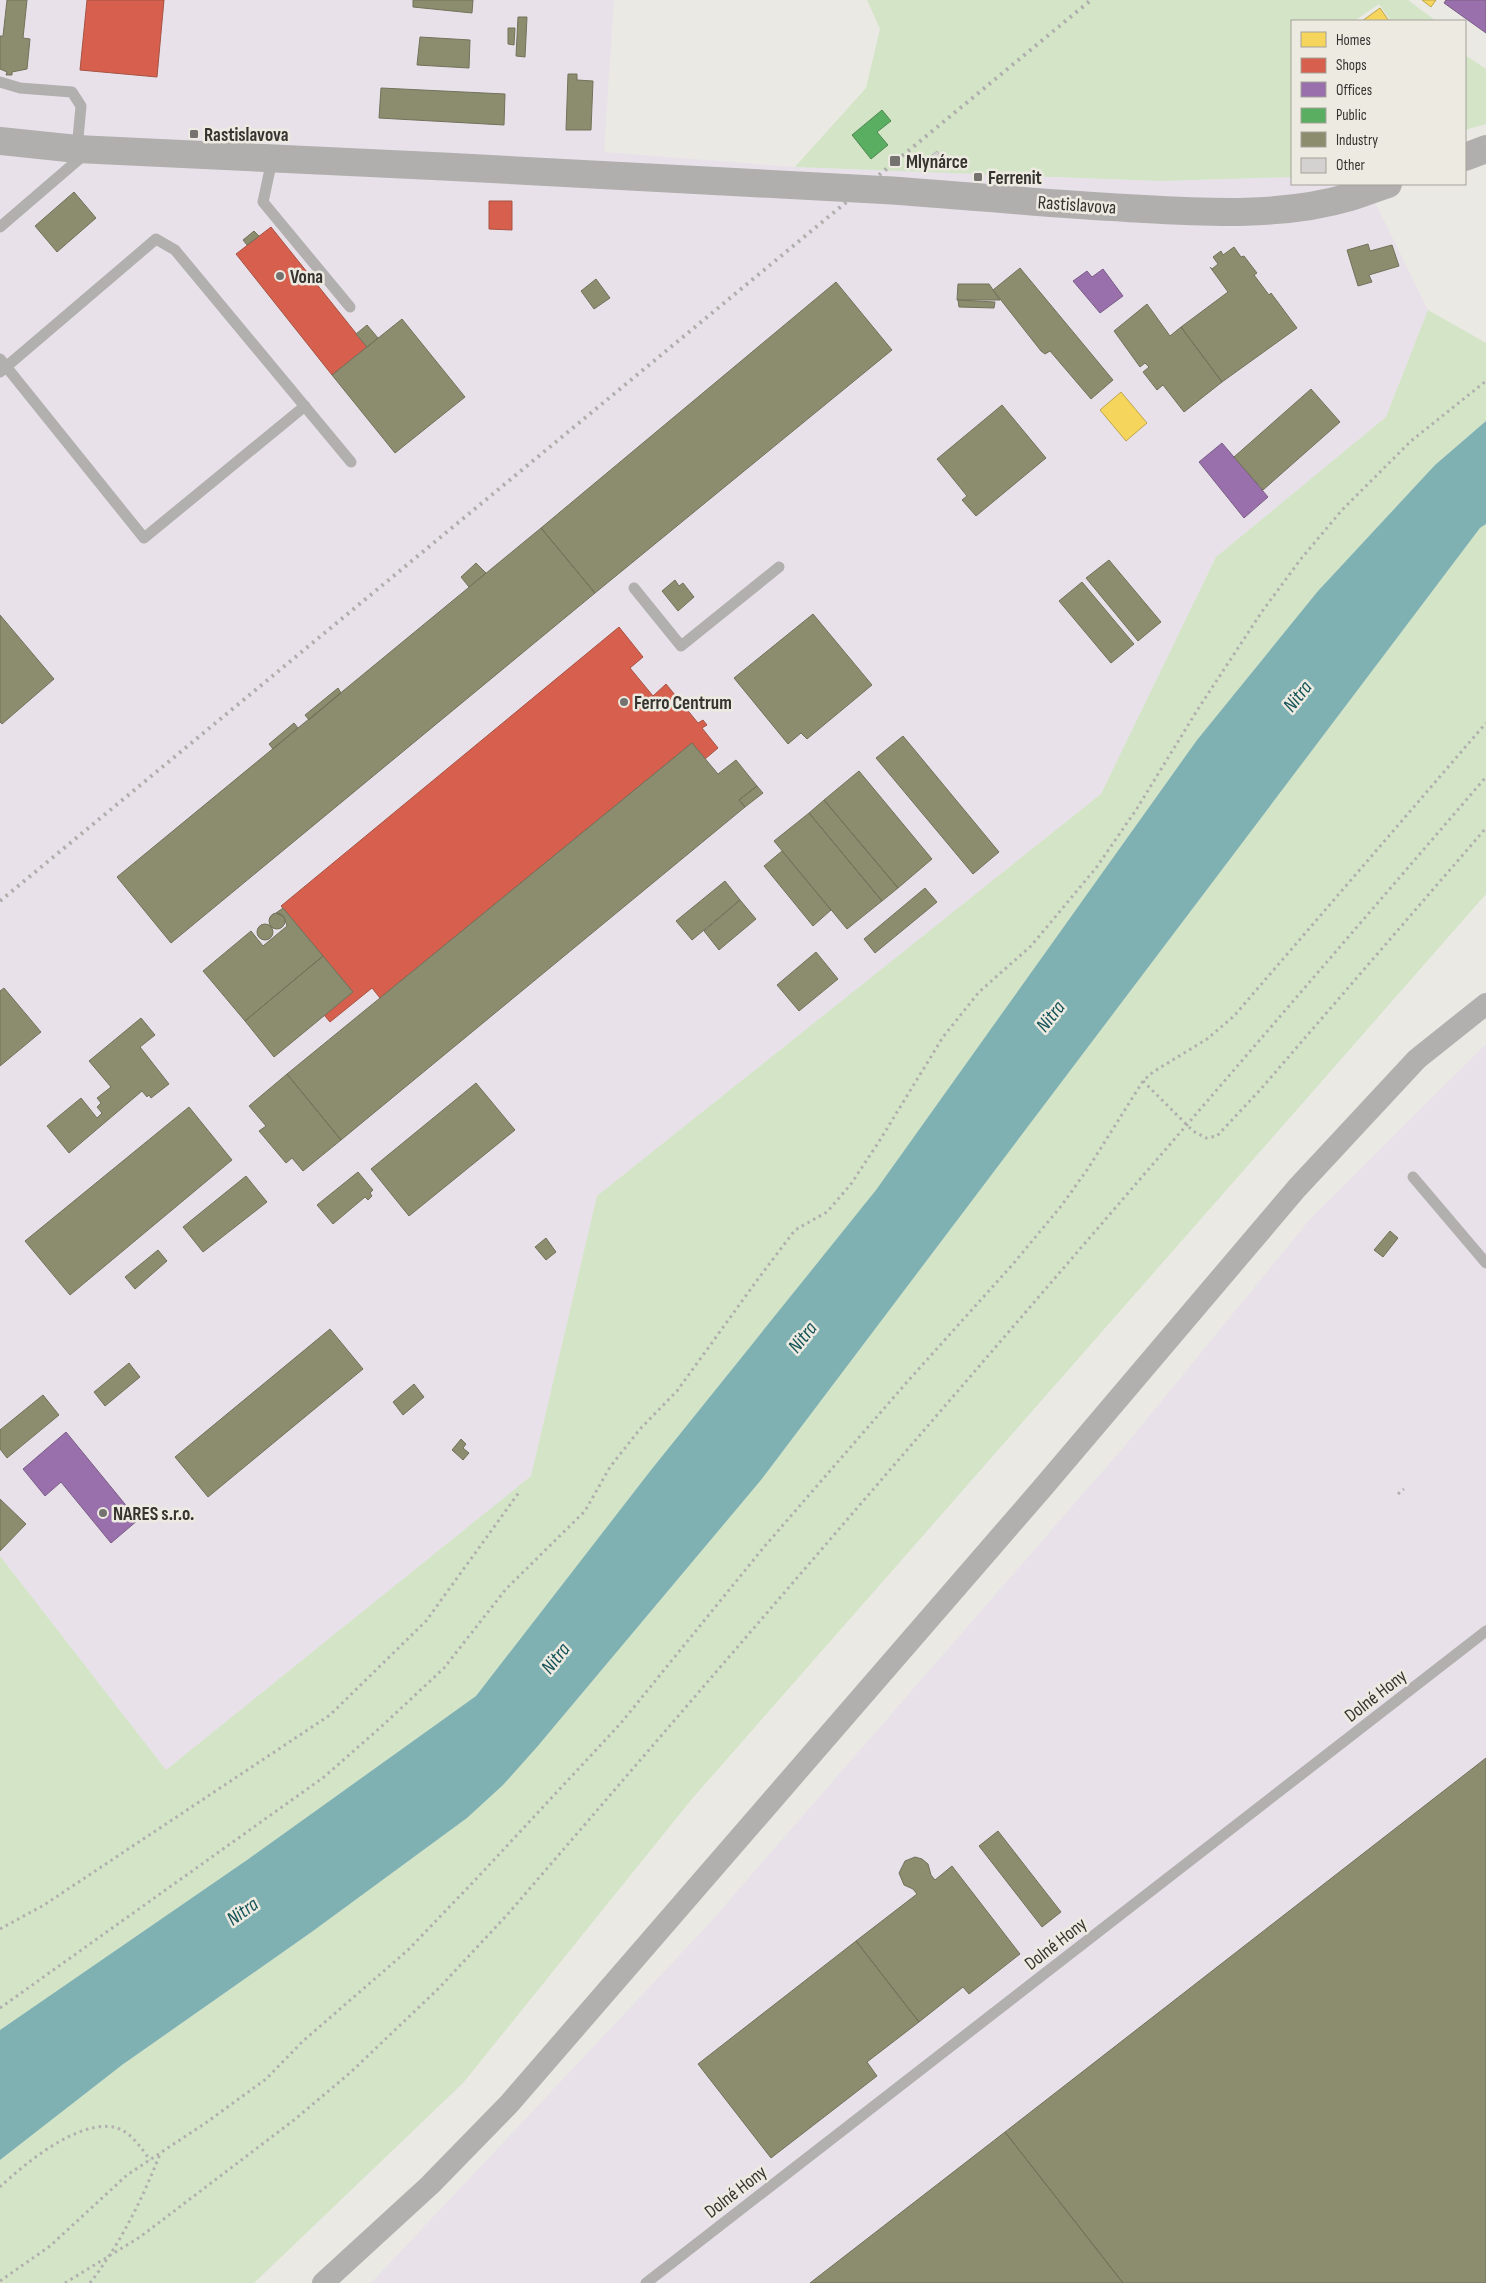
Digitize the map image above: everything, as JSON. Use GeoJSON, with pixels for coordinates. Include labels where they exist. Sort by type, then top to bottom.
{"type":"FeatureCollection","features":[{"type":"Feature","properties":{"kind":"street","name":"Rastislavova"},"geometry":{"type":"LineString","coordinates":[[0,141],[84,149],[272,160],[673,178],[941,194],[1070,205],[1212,211],[1269,210],[1310,205],[1350,197],[1385,185]]}},
{"type":"Feature","properties":{"kind":"street"},"geometry":{"type":"LineString","coordinates":[[1466,157],[1486,149]]}},
{"type":"Feature","properties":{"kind":"street"},"geometry":{"type":"LineString","coordinates":[[323,2283],[430,2185],[509,2104],[1045,1486],[1297,1188],[1417,1059],[1486,1004]]}},
{"type":"Feature","properties":{"kind":"lane"},"geometry":{"type":"LineString","coordinates":[[0,82],[20,88],[72,92],[81,106],[84,149],[0,227]]}},
{"type":"Feature","properties":{"kind":"lane"},"geometry":{"type":"LineString","coordinates":[[272,160],[263,202],[350,307]]}},
{"type":"Feature","properties":{"kind":"lane"},"geometry":{"type":"LineString","coordinates":[[305,406],[144,538],[2,366],[156,239],[176,250],[305,406],[351,462]]}},
{"type":"Feature","properties":{"kind":"lane"},"geometry":{"type":"LineString","coordinates":[[634,588],[681,646],[778,567]]}},
{"type":"Feature","properties":{"kind":"lane"},"geometry":{"type":"LineString","coordinates":[[1413,1177],[1486,1263]]}},
{"type":"Feature","properties":{"kind":"lane","name":"Dolné Hony"},"geometry":{"type":"LineString","coordinates":[[646,2283],[1486,1631]]}},
{"type":"Feature","properties":{"kind":"path"},"geometry":{"type":"LineString","coordinates":[[0,2008],[24,1993],[324,1777],[444,1668],[506,1589],[585,1511],[610,1468],[640,1430],[677,1392],[758,1278],[795,1230],[827,1212],[851,1184],[944,1037],[979,992],[1031,946],[1096,868],[1136,810],[1219,677],[1300,560],[1342,510],[1411,442],[1486,381]]}},
{"type":"Feature","properties":{"kind":"path"},"geometry":{"type":"LineString","coordinates":[[0,2281],[50,2246],[126,2175],[207,2122],[266,2079],[303,2041],[408,1950],[621,1722],[764,1547],[907,1382],[1013,1264],[1062,1205],[1112,1134],[1143,1081],[1153,1072],[1207,1039],[1234,1016],[1486,722]]}},
{"type":"Feature","properties":{"kind":"path"},"geometry":{"type":"LineString","coordinates":[[66,2283],[140,2237],[294,2120],[351,2072],[440,1988],[507,1915],[1486,776]]}},
{"type":"Feature","properties":{"kind":"path"},"geometry":{"type":"LineString","coordinates":[[1143,1081],[1187,1125],[1206,1138],[1217,1136],[1226,1129],[1486,828]]}},
{"type":"Feature","properties":{"kind":"path"},"geometry":{"type":"LineString","coordinates":[[1398,1494],[1404,1489]]}},
{"type":"Feature","properties":{"kind":"path"},"geometry":{"type":"LineString","coordinates":[[0,1929],[44,1904],[330,1715],[426,1621],[520,1491]]}},
{"type":"Feature","properties":{"kind":"path"},"geometry":{"type":"LineString","coordinates":[[0,2187],[60,2141],[79,2132],[97,2128],[117,2128],[135,2141],[150,2160]]}},
{"type":"Feature","properties":{"kind":"path"},"geometry":{"type":"LineString","coordinates":[[90,2283],[109,2258],[148,2186],[160,2153]]}},
{"type":"Feature","properties":{"kind":"shaded area"},"geometry":{"type":"Polygon","coordinates":[[[0,0],[614,0],[604,152],[795,167],[1161,181],[1291,177],[1291,185],[1366,185],[1428,310],[1386,417],[1216,557],[1101,794],[597,1196],[531,1476],[166,1770],[0,1556],[0,0]]]}},
{"type":"Feature","properties":{"kind":"shaded area"},"geometry":{"type":"Polygon","coordinates":[[[1486,1044],[1486,2283],[371,2283],[706,1927],[1128,1442],[1311,1218],[1486,1044]]]}},
{"type":"Feature","properties":{"kind":"green space"},"geometry":{"type":"Polygon","coordinates":[[[867,0],[1408,0],[1435,20],[1390,20],[1379,4],[1355,20],[1291,20],[1291,177],[1161,181],[795,167],[866,88],[880,29],[867,0]]]}},
{"type":"Feature","properties":{"kind":"green space"},"geometry":{"type":"Polygon","coordinates":[[[1466,56],[1486,69],[1486,124],[1466,130],[1466,56]]]}},
{"type":"Feature","properties":{"kind":"green space"},"geometry":{"type":"Polygon","coordinates":[[[1428,310],[1486,343],[1486,421],[1435,465],[1318,591],[1197,740],[876,1190],[651,1470],[476,1696],[247,1860],[0,2030],[0,1556],[166,1770],[531,1476],[597,1196],[1101,794],[1216,557],[1386,417],[1428,310]]]}},
{"type":"Feature","properties":{"kind":"green space"},"geometry":{"type":"Polygon","coordinates":[[[1486,524],[1486,894],[691,1800],[463,2083],[254,2283],[0,2283],[0,2160],[122,2065],[313,1931],[467,1818],[503,1785],[761,1480],[1480,528],[1486,524]]]}},
{"type":"Feature","properties":{"kind":"water","name":"Nitra"},"geometry":{"type":"Polygon","coordinates":[[[1486,421],[1486,524],[1480,528],[761,1480],[537,1747],[503,1785],[467,1818],[313,1931],[122,2065],[0,2160],[0,2030],[247,1860],[476,1696],[651,1470],[876,1190],[1197,740],[1318,591],[1435,465],[1486,421]]]}},
{"type":"Feature","properties":{"kind":"building: Homes"},"geometry":{"type":"Polygon","coordinates":[[[1422,0],[1436,0],[1431,7],[1422,0]]]}},
{"type":"Feature","properties":{"kind":"building: Homes"},"geometry":{"type":"Polygon","coordinates":[[[1380,8],[1388,20],[1363,20],[1380,8]]]}},
{"type":"Feature","properties":{"kind":"building: Homes"},"geometry":{"type":"Polygon","coordinates":[[[1121,392],[1147,423],[1126,441],[1100,410],[1121,392]]]}},
{"type":"Feature","properties":{"kind":"building: Shops"},"geometry":{"type":"Polygon","coordinates":[[[87,0],[164,0],[157,77],[80,70],[87,0]]]}},
{"type":"Feature","properties":{"kind":"building: Shops"},"geometry":{"type":"Polygon","coordinates":[[[489,201],[512,201],[512,230],[489,229],[489,201]]]}},
{"type":"Feature","properties":{"kind":"building: Shops"},"geometry":{"type":"Polygon","coordinates":[[[271,227],[367,347],[332,375],[236,254],[271,227]]]}},
{"type":"Feature","properties":{"kind":"building: Shops"},"geometry":{"type":"Polygon","coordinates":[[[619,627],[643,657],[630,668],[653,696],[666,684],[698,723],[703,720],[707,725],[702,728],[718,748],[705,759],[692,743],[380,998],[372,988],[330,1022],[324,1015],[353,992],[281,906],[619,627]]]}},
{"type":"Feature","properties":{"kind":"building: Offices"},"geometry":{"type":"Polygon","coordinates":[[[1446,0],[1486,0],[1486,33],[1444,3],[1446,0]]]}},
{"type":"Feature","properties":{"kind":"building: Offices"},"geometry":{"type":"Polygon","coordinates":[[[1103,269],[1123,296],[1100,313],[1073,281],[1087,271],[1092,277],[1103,269]]]}},
{"type":"Feature","properties":{"kind":"building: Offices"},"geometry":{"type":"Polygon","coordinates":[[[1222,443],[1268,497],[1244,518],[1199,462],[1222,443]]]}},
{"type":"Feature","properties":{"kind":"building: Offices"},"geometry":{"type":"Polygon","coordinates":[[[66,1432],[138,1520],[111,1543],[61,1482],[45,1496],[23,1469],[66,1432]]]}},
{"type":"Feature","properties":{"kind":"building: Public"},"geometry":{"type":"Polygon","coordinates":[[[882,110],[891,121],[877,132],[888,145],[871,159],[852,135],[882,110]]]}},
{"type":"Feature","properties":{"kind":"building: Industry"},"geometry":{"type":"Polygon","coordinates":[[[7,0],[27,0],[23,38],[30,39],[27,69],[12,72],[12,75],[6,75],[7,72],[0,69],[0,36],[3,36],[7,0]]]}},
{"type":"Feature","properties":{"kind":"building: Industry"},"geometry":{"type":"Polygon","coordinates":[[[413,0],[473,0],[472,13],[413,7],[413,0]]]}},
{"type":"Feature","properties":{"kind":"building: Industry"},"geometry":{"type":"Polygon","coordinates":[[[518,17],[527,17],[525,57],[516,56],[518,17]]]}},
{"type":"Feature","properties":{"kind":"building: Industry"},"geometry":{"type":"Polygon","coordinates":[[[508,28],[515,28],[514,45],[508,44],[508,28]]]}},
{"type":"Feature","properties":{"kind":"building: Industry"},"geometry":{"type":"Polygon","coordinates":[[[420,37],[470,40],[469,68],[417,65],[420,37]]]}},
{"type":"Feature","properties":{"kind":"building: Industry"},"geometry":{"type":"Polygon","coordinates":[[[568,74],[577,74],[577,80],[593,81],[591,130],[566,130],[568,74]]]}},
{"type":"Feature","properties":{"kind":"building: Industry"},"geometry":{"type":"Polygon","coordinates":[[[381,88],[505,94],[504,125],[379,118],[381,88]]]}},
{"type":"Feature","properties":{"kind":"building: Industry"},"geometry":{"type":"Polygon","coordinates":[[[74,192],[96,218],[57,252],[35,226],[74,192]]]}},
{"type":"Feature","properties":{"kind":"building: Industry"},"geometry":{"type":"Polygon","coordinates":[[[254,231],[259,236],[247,245],[243,240],[254,231]]]}},
{"type":"Feature","properties":{"kind":"building: Industry"},"geometry":{"type":"Polygon","coordinates":[[[1368,244],[1370,251],[1392,245],[1399,266],[1369,275],[1372,282],[1358,286],[1347,250],[1368,244]]]}},
{"type":"Feature","properties":{"kind":"building: Industry"},"geometry":{"type":"Polygon","coordinates":[[[1234,247],[1241,257],[1244,256],[1257,273],[1254,275],[1269,295],[1271,293],[1297,328],[1222,382],[1181,327],[1228,292],[1210,267],[1212,269],[1218,264],[1213,257],[1221,251],[1223,255],[1234,247]]]}},
{"type":"Feature","properties":{"kind":"building: Industry"},"geometry":{"type":"Polygon","coordinates":[[[1020,268],[1113,380],[1091,399],[1050,351],[1045,354],[1041,351],[993,290],[1020,268]]]}},
{"type":"Feature","properties":{"kind":"building: Industry"},"geometry":{"type":"Polygon","coordinates":[[[596,279],[610,298],[594,309],[581,291],[596,279]]]}},
{"type":"Feature","properties":{"kind":"building: Industry"},"geometry":{"type":"Polygon","coordinates":[[[836,282],[892,350],[595,593],[541,528],[836,282]]]}},
{"type":"Feature","properties":{"kind":"building: Industry"},"geometry":{"type":"Polygon","coordinates":[[[958,284],[989,284],[1000,300],[957,300],[958,284]]]}},
{"type":"Feature","properties":{"kind":"building: Industry"},"geometry":{"type":"Polygon","coordinates":[[[958,300],[995,302],[994,308],[959,307],[958,300]]]}},
{"type":"Feature","properties":{"kind":"building: Industry"},"geometry":{"type":"Polygon","coordinates":[[[1147,304],[1170,336],[1181,327],[1222,382],[1184,412],[1163,385],[1157,390],[1143,372],[1149,367],[1145,363],[1140,367],[1114,331],[1147,304]]]}},
{"type":"Feature","properties":{"kind":"building: Industry"},"geometry":{"type":"Polygon","coordinates":[[[402,319],[465,397],[395,453],[332,375],[402,319]]]}},
{"type":"Feature","properties":{"kind":"building: Industry"},"geometry":{"type":"Polygon","coordinates":[[[367,325],[378,338],[367,347],[356,334],[367,325]]]}},
{"type":"Feature","properties":{"kind":"building: Industry"},"geometry":{"type":"Polygon","coordinates":[[[1311,389],[1340,422],[1263,490],[1234,457],[1311,389]]]}},
{"type":"Feature","properties":{"kind":"building: Industry"},"geometry":{"type":"Polygon","coordinates":[[[1002,405],[1046,458],[976,516],[962,500],[967,496],[937,459],[1002,405]]]}},
{"type":"Feature","properties":{"kind":"building: Industry"},"geometry":{"type":"Polygon","coordinates":[[[541,528],[595,593],[171,943],[117,877],[541,528]]]}},
{"type":"Feature","properties":{"kind":"building: Industry"},"geometry":{"type":"Polygon","coordinates":[[[1109,560],[1161,622],[1138,641],[1086,578],[1109,560]]]}},
{"type":"Feature","properties":{"kind":"building: Industry"},"geometry":{"type":"Polygon","coordinates":[[[476,563],[486,573],[469,587],[461,577],[476,563]]]}},
{"type":"Feature","properties":{"kind":"building: Industry"},"geometry":{"type":"Polygon","coordinates":[[[675,580],[679,586],[683,583],[694,597],[678,611],[662,591],[675,580]]]}},
{"type":"Feature","properties":{"kind":"building: Industry"},"geometry":{"type":"Polygon","coordinates":[[[1082,582],[1134,644],[1111,663],[1059,601],[1082,582]]]}},
{"type":"Feature","properties":{"kind":"building: Industry"},"geometry":{"type":"Polygon","coordinates":[[[813,614],[872,685],[807,739],[801,733],[788,744],[734,678],[813,614]]]}},
{"type":"Feature","properties":{"kind":"building: Industry"},"geometry":{"type":"Polygon","coordinates":[[[0,615],[54,679],[2,724],[0,722],[0,615]]]}},
{"type":"Feature","properties":{"kind":"building: Industry"},"geometry":{"type":"Polygon","coordinates":[[[338,688],[341,693],[309,720],[305,715],[338,688]]]}},
{"type":"Feature","properties":{"kind":"building: Industry"},"geometry":{"type":"Polygon","coordinates":[[[294,723],[298,728],[273,749],[269,744],[294,723]]]}},
{"type":"Feature","properties":{"kind":"building: Industry"},"geometry":{"type":"Polygon","coordinates":[[[903,736],[999,852],[973,874],[876,758],[903,736]]]}},
{"type":"Feature","properties":{"kind":"building: Industry"},"geometry":{"type":"Polygon","coordinates":[[[692,743],[718,774],[736,760],[757,786],[739,800],[745,807],[341,1140],[287,1074],[692,743]]]}},
{"type":"Feature","properties":{"kind":"building: Industry"},"geometry":{"type":"Polygon","coordinates":[[[859,771],[932,859],[898,888],[824,800],[859,771]]]}},
{"type":"Feature","properties":{"kind":"building: Industry"},"geometry":{"type":"Polygon","coordinates":[[[757,786],[763,793],[745,807],[739,800],[757,786]]]}},
{"type":"Feature","properties":{"kind":"building: Industry"},"geometry":{"type":"Polygon","coordinates":[[[824,800],[898,888],[882,901],[809,813],[824,800]]]}},
{"type":"Feature","properties":{"kind":"building: Industry"},"geometry":{"type":"Polygon","coordinates":[[[809,813],[882,901],[847,929],[774,841],[809,813]]]}},
{"type":"Feature","properties":{"kind":"building: Industry"},"geometry":{"type":"Polygon","coordinates":[[[782,851],[831,910],[813,926],[764,866],[782,851]]]}},
{"type":"Feature","properties":{"kind":"building: Industry"},"geometry":{"type":"Polygon","coordinates":[[[725,881],[740,900],[692,940],[676,921],[725,881]]]}},
{"type":"Feature","properties":{"kind":"building: Industry"},"geometry":{"type":"Polygon","coordinates":[[[925,888],[937,902],[875,953],[864,939],[925,888]]]}},
{"type":"Feature","properties":{"kind":"building: Industry"},"geometry":{"type":"Polygon","coordinates":[[[740,900],[756,919],[719,950],[704,931],[740,900]]]}},
{"type":"Feature","properties":{"kind":"building: Industry"},"geometry":{"type":"Polygon","coordinates":[[[283,908],[323,956],[245,1021],[203,971],[251,931],[263,946],[287,926],[284,917],[276,913],[283,908]]]}},
{"type":"Feature","properties":{"kind":"building: Industry"},"geometry":{"type":"Polygon","coordinates":[[[277,913],[283,915],[285,921],[283,927],[277,929],[271,927],[269,921],[271,915],[277,913]]]}},
{"type":"Feature","properties":{"kind":"building: Industry"},"geometry":{"type":"Polygon","coordinates":[[[265,924],[271,926],[273,932],[271,938],[265,940],[259,938],[257,932],[259,926],[265,924]]]}},
{"type":"Feature","properties":{"kind":"building: Industry"},"geometry":{"type":"Polygon","coordinates":[[[816,952],[838,979],[799,1011],[777,985],[816,952]]]}},
{"type":"Feature","properties":{"kind":"building: Industry"},"geometry":{"type":"Polygon","coordinates":[[[323,956],[353,992],[274,1057],[245,1021],[323,956]]]}},
{"type":"Feature","properties":{"kind":"building: Industry"},"geometry":{"type":"Polygon","coordinates":[[[4,988],[41,1032],[0,1066],[0,991],[4,988]]]}},
{"type":"Feature","properties":{"kind":"building: Industry"},"geometry":{"type":"Polygon","coordinates":[[[141,1018],[155,1035],[140,1047],[169,1084],[151,1098],[149,1095],[147,1097],[142,1091],[69,1153],[47,1126],[81,1098],[97,1118],[102,1113],[97,1107],[101,1103],[97,1098],[111,1087],[89,1061],[141,1018]]]}},
{"type":"Feature","properties":{"kind":"building: Industry"},"geometry":{"type":"Polygon","coordinates":[[[287,1074],[341,1140],[303,1171],[292,1158],[286,1163],[259,1131],[266,1126],[249,1106],[287,1074]]]}},
{"type":"Feature","properties":{"kind":"building: Industry"},"geometry":{"type":"Polygon","coordinates":[[[476,1083],[515,1130],[409,1216],[371,1169],[476,1083]]]}},
{"type":"Feature","properties":{"kind":"building: Industry"},"geometry":{"type":"Polygon","coordinates":[[[189,1107],[232,1160],[70,1295],[25,1241],[189,1107]]]}},
{"type":"Feature","properties":{"kind":"building: Industry"},"geometry":{"type":"Polygon","coordinates":[[[358,1172],[373,1190],[370,1193],[372,1196],[368,1200],[365,1197],[333,1224],[317,1205],[358,1172]]]}},
{"type":"Feature","properties":{"kind":"building: Industry"},"geometry":{"type":"Polygon","coordinates":[[[246,1176],[267,1202],[203,1252],[183,1227],[246,1176]]]}},
{"type":"Feature","properties":{"kind":"building: Industry"},"geometry":{"type":"Polygon","coordinates":[[[1390,1231],[1398,1238],[1383,1257],[1374,1250],[1390,1231]]]}},
{"type":"Feature","properties":{"kind":"building: Industry"},"geometry":{"type":"Polygon","coordinates":[[[546,1238],[556,1252],[546,1260],[535,1247],[546,1238]]]}},
{"type":"Feature","properties":{"kind":"building: Industry"},"geometry":{"type":"Polygon","coordinates":[[[158,1250],[167,1261],[135,1289],[125,1277],[158,1250]]]}},
{"type":"Feature","properties":{"kind":"building: Industry"},"geometry":{"type":"Polygon","coordinates":[[[330,1329],[363,1369],[208,1497],[175,1457],[330,1329]]]}},
{"type":"Feature","properties":{"kind":"building: Industry"},"geometry":{"type":"Polygon","coordinates":[[[129,1363],[140,1377],[105,1406],[94,1392],[129,1363]]]}},
{"type":"Feature","properties":{"kind":"building: Industry"},"geometry":{"type":"Polygon","coordinates":[[[414,1384],[424,1397],[403,1415],[393,1402],[414,1384]]]}},
{"type":"Feature","properties":{"kind":"building: Industry"},"geometry":{"type":"Polygon","coordinates":[[[43,1395],[59,1415],[7,1458],[0,1449],[0,1430],[43,1395]]]}},
{"type":"Feature","properties":{"kind":"building: Industry"},"geometry":{"type":"Polygon","coordinates":[[[461,1439],[466,1444],[463,1448],[469,1453],[463,1460],[452,1450],[461,1439]]]}},
{"type":"Feature","properties":{"kind":"building: Industry"},"geometry":{"type":"Polygon","coordinates":[[[0,1499],[26,1524],[0,1551],[0,1499]]]}},
{"type":"Feature","properties":{"kind":"building: Industry"},"geometry":{"type":"Polygon","coordinates":[[[1486,1758],[1486,2283],[1123,2283],[1005,2132],[1486,1758]]]}},
{"type":"Feature","properties":{"kind":"building: Industry"},"geometry":{"type":"Polygon","coordinates":[[[998,1831],[1061,1912],[1042,1927],[979,1846],[998,1831]]]}},
{"type":"Feature","properties":{"kind":"building: Industry"},"geometry":{"type":"Polygon","coordinates":[[[915,1857],[922,1859],[928,1864],[931,1875],[935,1880],[952,1866],[1020,1954],[969,1994],[963,1987],[919,2022],[856,1941],[917,1894],[913,1889],[904,1885],[899,1873],[905,1861],[915,1857]]]}},
{"type":"Feature","properties":{"kind":"building: Industry"},"geometry":{"type":"Polygon","coordinates":[[[856,1941],[919,2022],[867,2062],[877,2076],[771,2158],[698,2064],[856,1941]]]}},
{"type":"Feature","properties":{"kind":"building: Industry"},"geometry":{"type":"Polygon","coordinates":[[[1005,2132],[1123,2283],[810,2283],[1005,2132]]]}},
{"type":"Feature","properties":{"kind":"building: Other"},"geometry":{"type":"Polygon","coordinates":[[[937,151],[943,159],[929,170],[923,162],[937,151]]]}},
{"type":"Feature","properties":{"kind":"railway"},"geometry":{"type":"LineString","coordinates":[[0,901],[1091,0]]}},
{"type":"Feature","properties":{"kind":"place","name":"Rastislavova"},"geometry":{"type":"Point","coordinates":[194,134]}},
{"type":"Feature","properties":{"kind":"place","name":"Mlynárce"},"geometry":{"type":"Point","coordinates":[895,161]}},
{"type":"Feature","properties":{"kind":"place","name":"Ferrenit"},"geometry":{"type":"Point","coordinates":[978,177]}},
{"type":"Feature","properties":{"kind":"place","name":"Vona"},"geometry":{"type":"Point","coordinates":[280,276]}},
{"type":"Feature","properties":{"kind":"place","name":"Ferro Centrum"},"geometry":{"type":"Point","coordinates":[624,702]}},
{"type":"Feature","properties":{"kind":"place","name":"NARES s.r.o."},"geometry":{"type":"Point","coordinates":[103,1513]}}]}
